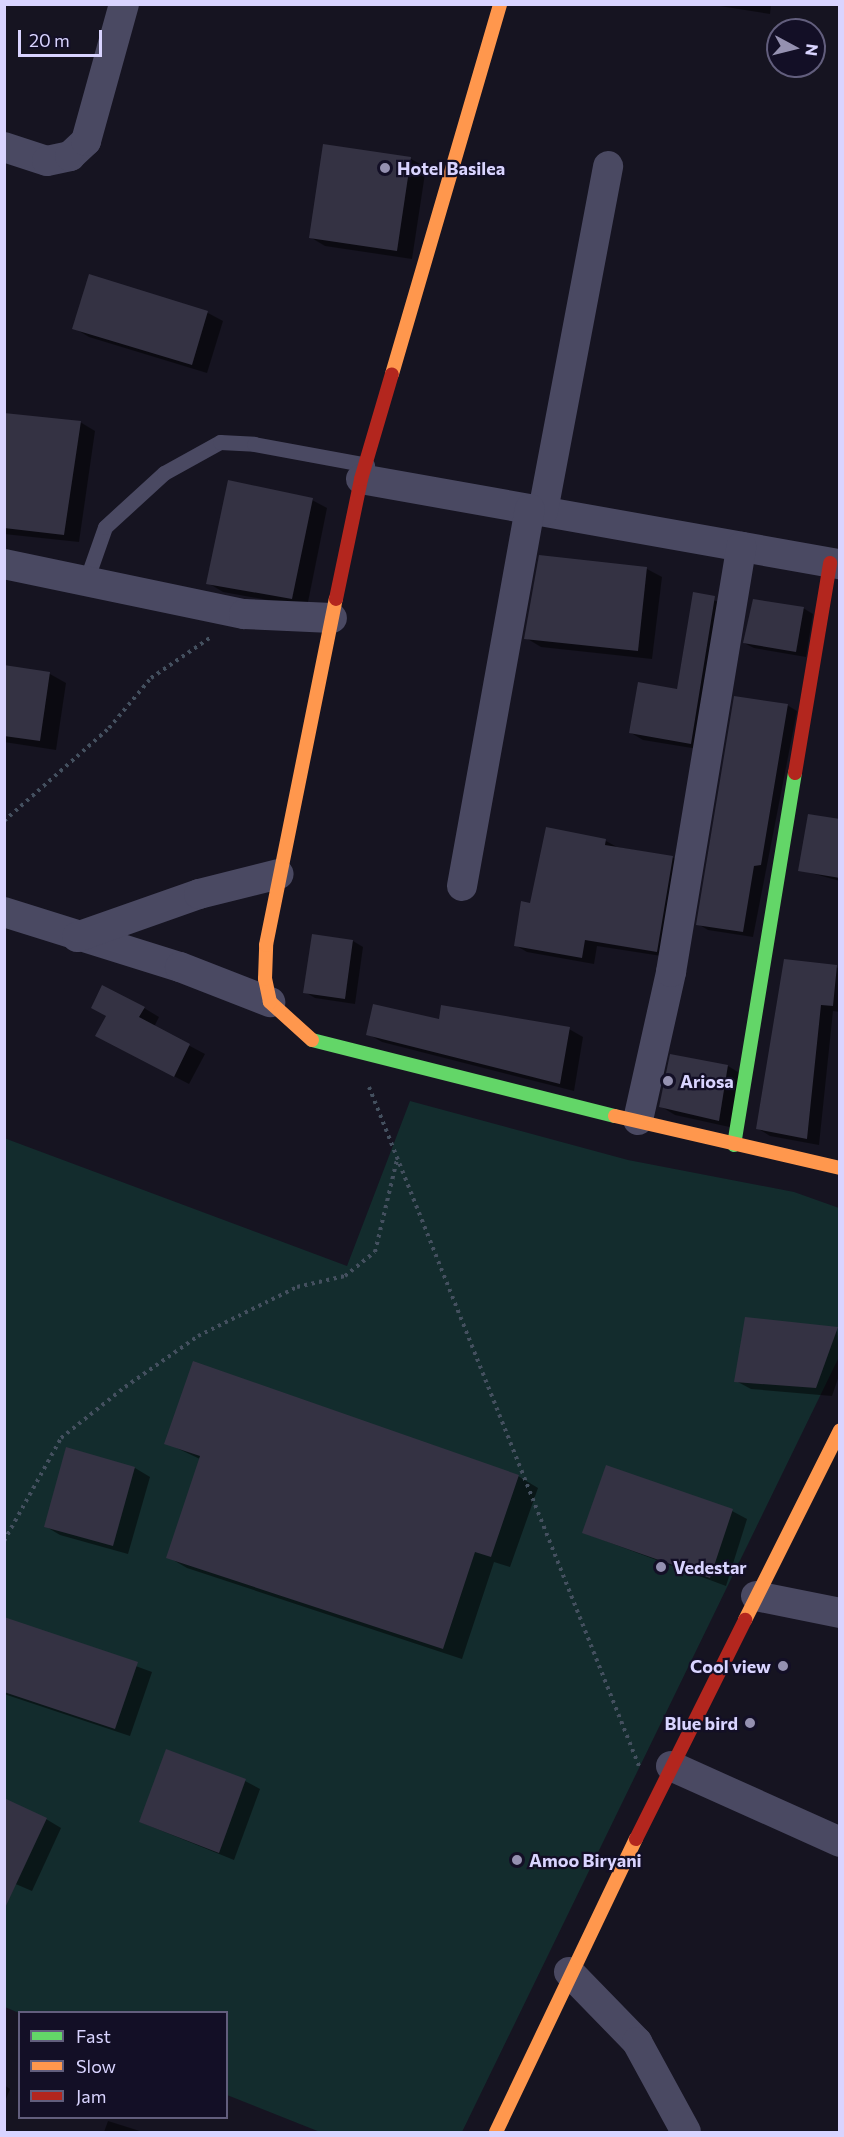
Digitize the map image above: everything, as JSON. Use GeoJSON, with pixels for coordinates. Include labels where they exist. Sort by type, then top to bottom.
{"type":"FeatureCollection","features":[{"type":"Feature","properties":{"kind":"street"},"geometry":{"type":"LineString","coordinates":[[4,147],[47,161],[70,156],[87,141],[124,4]]}},
{"type":"Feature","properties":{"kind":"street"},"geometry":{"type":"LineString","coordinates":[[270,1002],[265,979],[266,945],[364,472],[500,4]]}},
{"type":"Feature","properties":{"kind":"street"},"geometry":{"type":"LineString","coordinates":[[462,886],[536,510],[608,166]]}},
{"type":"Feature","properties":{"kind":"street"},"geometry":{"type":"LineString","coordinates":[[364,472],[536,510],[835,563],[735,1145]]}},
{"type":"Feature","properties":{"kind":"street"},"geometry":{"type":"LineString","coordinates":[[638,1120],[671,972],[741,547]]}},
{"type":"Feature","properties":{"kind":"street"},"geometry":{"type":"LineString","coordinates":[[4,564],[244,614],[332,618]]}},
{"type":"Feature","properties":{"kind":"street"},"geometry":{"type":"LineString","coordinates":[[77,938],[199,894],[279,874]]}},
{"type":"Feature","properties":{"kind":"street"},"geometry":{"type":"LineString","coordinates":[[4,912],[77,938],[180,967],[270,1002],[307,1039],[494,1088],[840,1168]]}},
{"type":"Feature","properties":{"kind":"street"},"geometry":{"type":"LineString","coordinates":[[496,2133],[569,1972],[840,1430]]}},
{"type":"Feature","properties":{"kind":"street"},"geometry":{"type":"LineString","coordinates":[[756,1596],[840,1613]]}},
{"type":"Feature","properties":{"kind":"street"},"geometry":{"type":"LineString","coordinates":[[671,1766],[840,1842]]}},
{"type":"Feature","properties":{"kind":"street"},"geometry":{"type":"LineString","coordinates":[[569,1972],[637,2042],[686,2133]]}},
{"type":"Feature","properties":{"kind":"lane"},"geometry":{"type":"LineString","coordinates":[[86,581],[105,527],[164,473],[220,442],[254,444],[364,472]]}},
{"type":"Feature","properties":{"kind":"path"},"geometry":{"type":"LineString","coordinates":[[4,821],[108,728],[151,678],[244,614]]}},
{"type":"Feature","properties":{"kind":"path"},"geometry":{"type":"LineString","coordinates":[[354,1050],[653,1803]]}},
{"type":"Feature","properties":{"kind":"path"},"geometry":{"type":"LineString","coordinates":[[4,1541],[61,1438],[125,1387],[198,1336],[297,1287],[345,1276],[375,1252],[398,1160]]}},
{"type":"Feature","properties":{"kind":"green space"},"geometry":{"type":"Polygon","coordinates":[[[410,1101],[628,1160],[794,1192],[839,1208],[839,1357],[462,2132],[320,2132],[228,2095],[228,2011],[18,2013],[5,2007],[4,1138],[347,1266],[410,1101]]]}},
{"type":"Feature","properties":{"kind":"building"},"geometry":{"type":"Polygon","coordinates":[[[323,144],[411,157],[397,251],[309,238],[323,144]]]}},
{"type":"Feature","properties":{"kind":"building"},"geometry":{"type":"Polygon","coordinates":[[[89,274],[208,311],[192,365],[72,329],[89,274]]]}},
{"type":"Feature","properties":{"kind":"building"},"geometry":{"type":"Polygon","coordinates":[[[4,413],[81,421],[64,535],[4,528],[4,413]]]}},
{"type":"Feature","properties":{"kind":"building"},"geometry":{"type":"Polygon","coordinates":[[[228,480],[313,498],[292,599],[206,584],[228,480]]]}},
{"type":"Feature","properties":{"kind":"building"},"geometry":{"type":"Polygon","coordinates":[[[539,555],[647,567],[638,651],[524,639],[539,555]]]}},
{"type":"Feature","properties":{"kind":"building"},"geometry":{"type":"Polygon","coordinates":[[[693,592],[715,596],[691,744],[629,733],[638,682],[677,689],[693,592]]]}},
{"type":"Feature","properties":{"kind":"building"},"geometry":{"type":"Polygon","coordinates":[[[753,599],[804,607],[796,652],[743,643],[753,599]]]}},
{"type":"Feature","properties":{"kind":"building"},"geometry":{"type":"Polygon","coordinates":[[[4,665],[50,672],[40,741],[4,736],[4,665]]]}},
{"type":"Feature","properties":{"kind":"building"},"geometry":{"type":"Polygon","coordinates":[[[734,696],[788,704],[761,865],[754,866],[743,932],[696,925],[734,696]]]}},
{"type":"Feature","properties":{"kind":"building"},"geometry":{"type":"Polygon","coordinates":[[[808,814],[840,819],[840,878],[798,871],[808,814]]]}},
{"type":"Feature","properties":{"kind":"building"},"geometry":{"type":"Polygon","coordinates":[[[546,827],[606,839],[605,845],[673,856],[657,952],[585,940],[582,958],[514,946],[521,901],[530,903],[546,827]]]}},
{"type":"Feature","properties":{"kind":"building"},"geometry":{"type":"Polygon","coordinates":[[[312,934],[353,940],[345,999],[303,993],[312,934]]]}},
{"type":"Feature","properties":{"kind":"building"},"geometry":{"type":"Polygon","coordinates":[[[784,959],[837,965],[833,1006],[821,1005],[807,1139],[756,1129],[784,959]]]}},
{"type":"Feature","properties":{"kind":"building"},"geometry":{"type":"Polygon","coordinates":[[[102,985],[145,1007],[139,1017],[190,1044],[174,1077],[95,1036],[106,1016],[91,1008],[102,985]]]}},
{"type":"Feature","properties":{"kind":"building"},"geometry":{"type":"Polygon","coordinates":[[[373,1004],[439,1019],[441,1005],[570,1027],[560,1084],[366,1035],[373,1004]]]}},
{"type":"Feature","properties":{"kind":"building"},"geometry":{"type":"Polygon","coordinates":[[[670,1054],[728,1065],[719,1121],[659,1107],[670,1054]]]}},
{"type":"Feature","properties":{"kind":"building"},"geometry":{"type":"Polygon","coordinates":[[[745,1317],[838,1327],[816,1388],[734,1382],[745,1317]]]}},
{"type":"Feature","properties":{"kind":"building"},"geometry":{"type":"Polygon","coordinates":[[[193,1361],[519,1475],[491,1557],[475,1552],[443,1649],[166,1558],[200,1456],[164,1444],[193,1361]]]}},
{"type":"Feature","properties":{"kind":"building"},"geometry":{"type":"Polygon","coordinates":[[[66,1447],[135,1467],[113,1546],[44,1527],[66,1447]]]}},
{"type":"Feature","properties":{"kind":"building"},"geometry":{"type":"Polygon","coordinates":[[[606,1465],[733,1509],[710,1578],[582,1533],[606,1465]]]}},
{"type":"Feature","properties":{"kind":"building"},"geometry":{"type":"Polygon","coordinates":[[[4,1617],[138,1662],[115,1729],[4,1692],[4,1617]]]}},
{"type":"Feature","properties":{"kind":"building"},"geometry":{"type":"Polygon","coordinates":[[[166,1749],[246,1779],[219,1853],[139,1822],[166,1749]]]}},
{"type":"Feature","properties":{"kind":"building"},"geometry":{"type":"Polygon","coordinates":[[[4,1798],[47,1818],[4,1910],[4,1798]]]}},
{"type":"Feature","properties":{"kind":"traffic: fast"},"geometry":{"type":"LineString","coordinates":[[734,1145],[795,773]]}},
{"type":"Feature","properties":{"kind":"traffic: fast"},"geometry":{"type":"LineString","coordinates":[[312,1040],[615,1116]]}},
{"type":"Feature","properties":{"kind":"traffic: slow"},"geometry":{"type":"LineString","coordinates":[[392,374],[500,4]]}},
{"type":"Feature","properties":{"kind":"traffic: slow"},"geometry":{"type":"LineString","coordinates":[[312,1040],[270,1002],[265,979],[266,945],[336,599]]}},
{"type":"Feature","properties":{"kind":"traffic: slow"},"geometry":{"type":"LineString","coordinates":[[615,1116],[840,1168]]}},
{"type":"Feature","properties":{"kind":"traffic: slow"},"geometry":{"type":"LineString","coordinates":[[745,1620],[840,1430]]}},
{"type":"Feature","properties":{"kind":"traffic: slow"},"geometry":{"type":"LineString","coordinates":[[496,2132],[636,1839]]}},
{"type":"Feature","properties":{"kind":"traffic: jam"},"geometry":{"type":"LineString","coordinates":[[336,599],[361,479],[392,374]]}},
{"type":"Feature","properties":{"kind":"traffic: jam"},"geometry":{"type":"LineString","coordinates":[[795,773],[830,563]]}},
{"type":"Feature","properties":{"kind":"traffic: jam"},"geometry":{"type":"LineString","coordinates":[[636,1839],[745,1620]]}},
{"type":"Feature","properties":{"kind":"place","name":"Hotel Basilea"},"geometry":{"type":"Point","coordinates":[385,168]}},
{"type":"Feature","properties":{"kind":"place","name":"Ariosa"},"geometry":{"type":"Point","coordinates":[668,1081]}},
{"type":"Feature","properties":{"kind":"place","name":"Vedestar"},"geometry":{"type":"Point","coordinates":[661,1567]}},
{"type":"Feature","properties":{"kind":"place","name":"Cool view"},"geometry":{"type":"Point","coordinates":[783,1666]}},
{"type":"Feature","properties":{"kind":"place","name":"Blue bird"},"geometry":{"type":"Point","coordinates":[750,1723]}},
{"type":"Feature","properties":{"kind":"place","name":"Amoo Biryani"},"geometry":{"type":"Point","coordinates":[517,1860]}}]}
